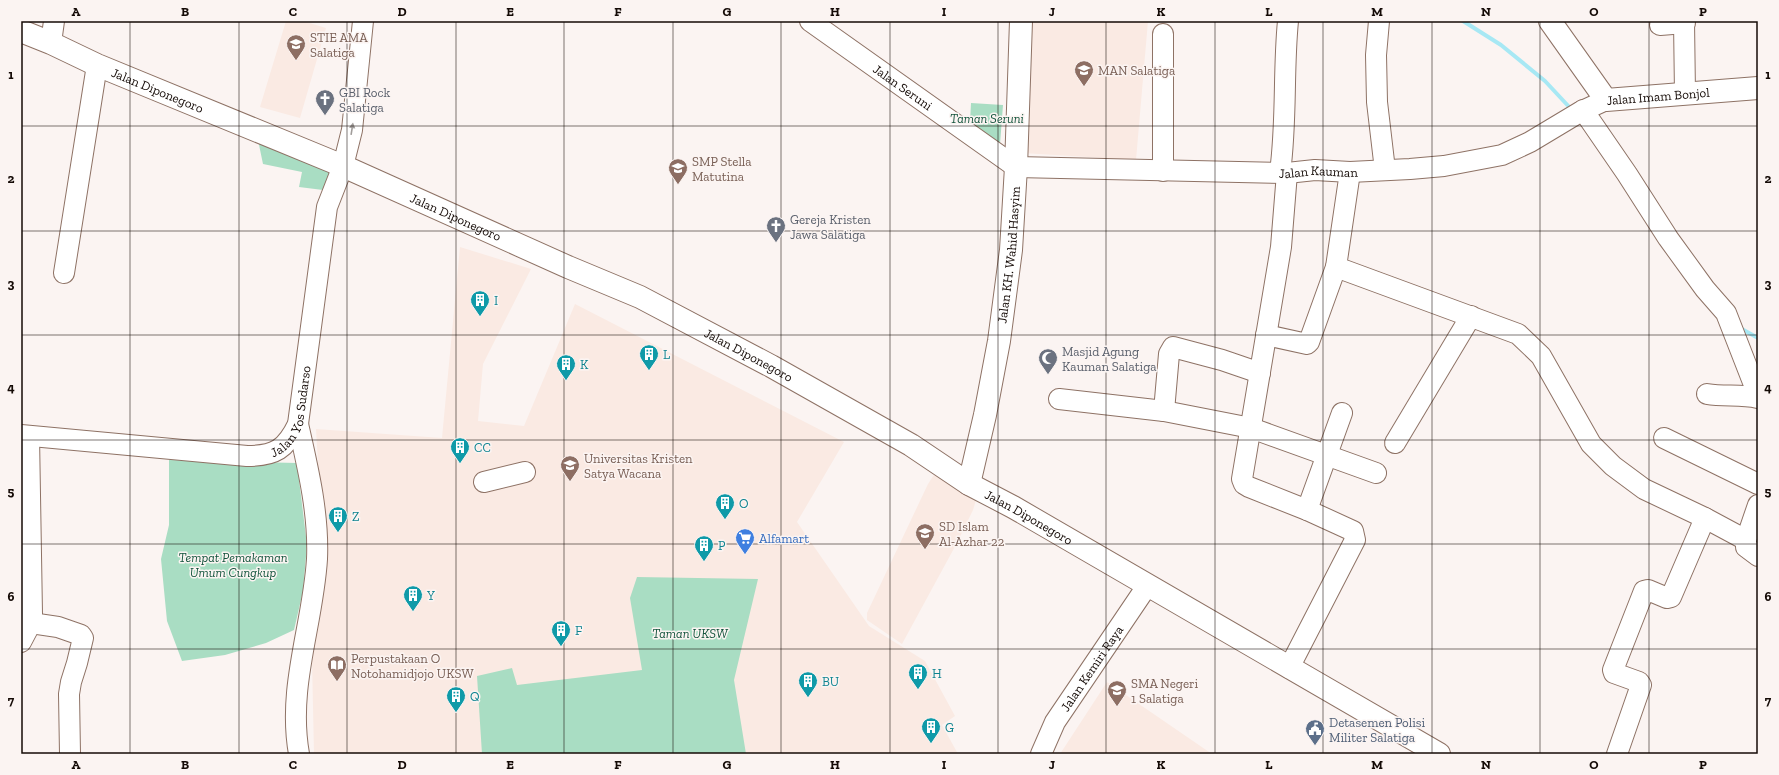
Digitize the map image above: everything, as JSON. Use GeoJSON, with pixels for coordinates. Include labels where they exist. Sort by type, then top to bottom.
{"type":"FeatureCollection","features":[{"type":"Feature","properties":{"kind":"main road","name":"Jalan KH. Wahid Hasyim"},"geometry":{"type":"LineString","coordinates":[[969,484],[985,415],[999,341],[1011,250],[1016,167],[1021,21]]}},
{"type":"Feature","properties":{"kind":"main road","name":"Jalan Imam Bonjol"},"geometry":{"type":"LineString","coordinates":[[1550,21],[1606,100],[1758,88]]}},
{"type":"Feature","properties":{"kind":"main road","name":"Jalan Diponegoro"},"geometry":{"type":"LineString","coordinates":[[21,31],[51,43],[97,65],[343,166],[568,268],[640,297],[771,366],[911,445],[969,484],[1013,507],[1439,754]]}},
{"type":"Feature","properties":{"kind":"street"},"geometry":{"type":"LineString","coordinates":[[51,43],[54,21]]}},
{"type":"Feature","properties":{"kind":"street","name":"Jalan Yos Sudarso"},"geometry":{"type":"LineString","coordinates":[[25,435],[258,456],[273,452],[283,447],[291,439],[298,424],[327,207],[343,166],[352,130],[362,21]]}},
{"type":"Feature","properties":{"kind":"street","name":"Jalan Seruni"},"geometry":{"type":"LineString","coordinates":[[810,21],[1016,167]]}},
{"type":"Feature","properties":{"kind":"street"},"geometry":{"type":"LineString","coordinates":[[1288,21],[1281,247],[1242,475],[1244,484],[1353,531],[1356,540],[1289,668]]}},
{"type":"Feature","properties":{"kind":"street"},"geometry":{"type":"LineString","coordinates":[[1379,21],[1376,81],[1385,170]]}},
{"type":"Feature","properties":{"kind":"street"},"geometry":{"type":"LineString","coordinates":[[1660,25],[1685,22],[1685,94]]}},
{"type":"Feature","properties":{"kind":"street"},"geometry":{"type":"LineString","coordinates":[[1163,34],[1163,171]]}},
{"type":"Feature","properties":{"kind":"street"},"geometry":{"type":"LineString","coordinates":[[64,273],[97,65]]}},
{"type":"Feature","properties":{"kind":"street","name":"Jalan Kauman"},"geometry":{"type":"LineString","coordinates":[[1016,167],[1163,171],[1284,172],[1315,170],[1350,172],[1444,166],[1502,155],[1530,142],[1577,114],[1606,100]]}},
{"type":"Feature","properties":{"kind":"street"},"geometry":{"type":"LineString","coordinates":[[1577,114],[1623,168],[1668,238],[1730,322],[1758,395]]}},
{"type":"Feature","properties":{"kind":"street"},"geometry":{"type":"LineString","coordinates":[[1266,335],[1307,344],[1309,342],[1339,255],[1350,172]]}},
{"type":"Feature","properties":{"kind":"street"},"geometry":{"type":"LineString","coordinates":[[1336,267],[1518,334],[1541,356],[1591,444],[1613,466],[1644,489],[1705,518],[1746,540]]}},
{"type":"Feature","properties":{"kind":"street"},"geometry":{"type":"LineString","coordinates":[[1395,443],[1471,316]]}},
{"type":"Feature","properties":{"kind":"street"},"geometry":{"type":"LineString","coordinates":[[1164,411],[1169,354],[1173,347],[1222,360],[1260,373]]}},
{"type":"Feature","properties":{"kind":"street"},"geometry":{"type":"LineString","coordinates":[[1707,394],[1720,396],[1747,395],[1758,398]]}},
{"type":"Feature","properties":{"kind":"street"},"geometry":{"type":"LineString","coordinates":[[1059,399],[1164,411],[1251,428],[1376,472]]}},
{"type":"Feature","properties":{"kind":"street"},"geometry":{"type":"LineString","coordinates":[[1307,510],[1342,413]]}},
{"type":"Feature","properties":{"kind":"street"},"geometry":{"type":"LineString","coordinates":[[298,424],[310,480],[317,529],[317,559],[297,683],[295,710],[299,754]]}},
{"type":"Feature","properties":{"kind":"street"},"geometry":{"type":"LineString","coordinates":[[21,642],[31,622],[32,614],[25,435]]}},
{"type":"Feature","properties":{"kind":"street"},"geometry":{"type":"LineString","coordinates":[[1664,438],[1758,484]]}},
{"type":"Feature","properties":{"kind":"street"},"geometry":{"type":"LineString","coordinates":[[484,482],[525,472]]}},
{"type":"Feature","properties":{"kind":"street"},"geometry":{"type":"LineString","coordinates":[[1758,504],[1746,540],[1746,547],[1758,556]]}},
{"type":"Feature","properties":{"kind":"street"},"geometry":{"type":"LineString","coordinates":[[1617,754],[1641,685],[1639,682],[1614,673],[1613,670],[1644,591],[1648,590],[1667,598],[1671,597],[1705,518]]}},
{"type":"Feature","properties":{"kind":"street","name":"Jalan Kemiri Raya"},"geometry":{"type":"LineString","coordinates":[[1041,754],[1056,722],[1147,586]]}},
{"type":"Feature","properties":{"kind":"street"},"geometry":{"type":"LineString","coordinates":[[31,622],[58,627],[81,635],[83,638],[70,688],[68,708],[70,754]]}},
{"type":"Feature","properties":{"kind":"shaded area","name":"STIE AMA Salatiga"},"geometry":{"type":"Polygon","coordinates":[[[286,21],[303,21],[326,28],[300,118],[260,107],[286,21]]]}},
{"type":"Feature","properties":{"kind":"shaded area","name":"MAN Salatiga"},"geometry":{"type":"Polygon","coordinates":[[[1028,21],[1148,21],[1136,160],[1023,153],[1028,21]]]}},
{"type":"Feature","properties":{"kind":"shaded area","name":"Universitas Kristen Satya Wacana"},"geometry":{"type":"Polygon","coordinates":[[[460,247],[531,269],[483,364],[478,421],[524,426],[575,304],[844,442],[797,522],[869,626],[925,661],[955,716],[942,725],[958,754],[314,754],[312,660],[324,566],[316,429],[442,438],[460,247]]]}},
{"type":"Feature","properties":{"kind":"shaded area","name":"SD Islam Al-Azhar 22"},"geometry":{"type":"Polygon","coordinates":[[[941,464],[980,487],[973,510],[958,541],[902,644],[867,620],[867,613],[928,484],[941,464]]]}},
{"type":"Feature","properties":{"kind":"shaded area","name":"SMA Negeri 1 Salatiga"},"geometry":{"type":"Polygon","coordinates":[[[1107,682],[1212,754],[1060,754],[1107,682]]]}},
{"type":"Feature","properties":{"kind":"green space","name":"Taman Seruni"},"geometry":{"type":"Polygon","coordinates":[[[971,103],[1003,105],[1000,144],[970,123],[971,103]]]}},
{"type":"Feature","properties":{"kind":"green space"},"geometry":{"type":"Polygon","coordinates":[[[258,140],[332,170],[323,190],[299,187],[302,172],[263,164],[258,140]]]}},
{"type":"Feature","properties":{"kind":"green space","name":"Tempat Pemakaman Umum Cungkup"},"geometry":{"type":"Polygon","coordinates":[[[169,460],[297,463],[307,545],[303,591],[294,630],[266,643],[225,655],[182,661],[167,621],[161,559],[169,525],[169,460]]]}},
{"type":"Feature","properties":{"kind":"green space","name":"Taman UKSW"},"geometry":{"type":"Polygon","coordinates":[[[637,577],[758,579],[734,680],[746,754],[482,754],[477,676],[512,668],[517,685],[642,670],[630,598],[637,577]]]}},
{"type":"Feature","properties":{"kind":"waterway"},"geometry":{"type":"LineString","coordinates":[[1463,21],[1501,45],[1545,81],[1572,110]]}},
{"type":"Feature","properties":{"kind":"waterway"},"geometry":{"type":"LineString","coordinates":[[1740,328],[1758,338]]}},
{"type":"Feature","properties":{"kind":"place","name":"STIE AMA Salatiga"},"geometry":{"type":"Point","coordinates":[296,61]}},
{"type":"Feature","properties":{"kind":"place","name":"MAN Salatiga"},"geometry":{"type":"Point","coordinates":[1084,87]}},
{"type":"Feature","properties":{"kind":"place","name":"GBI Rock Salatiga"},"geometry":{"type":"Point","coordinates":[325,116]}},
{"type":"Feature","properties":{"kind":"place","name":"SMP Stella Matutina"},"geometry":{"type":"Point","coordinates":[678,185]}},
{"type":"Feature","properties":{"kind":"place","name":"Gereja Kristen Jawa Salatiga"},"geometry":{"type":"Point","coordinates":[776,243]}},
{"type":"Feature","properties":{"kind":"place","name":"I"},"geometry":{"type":"Point","coordinates":[480,317]}},
{"type":"Feature","properties":{"kind":"place","name":"L"},"geometry":{"type":"Point","coordinates":[649,371]}},
{"type":"Feature","properties":{"kind":"place","name":"Masjid Agung Kauman Salatiga"},"geometry":{"type":"Point","coordinates":[1048,375]}},
{"type":"Feature","properties":{"kind":"place","name":"K"},"geometry":{"type":"Point","coordinates":[566,381]}},
{"type":"Feature","properties":{"kind":"place","name":"CC"},"geometry":{"type":"Point","coordinates":[460,464]}},
{"type":"Feature","properties":{"kind":"place","name":"Universitas Kristen Satya Wacana"},"geometry":{"type":"Point","coordinates":[570,482]}},
{"type":"Feature","properties":{"kind":"place","name":"O"},"geometry":{"type":"Point","coordinates":[725,520]}},
{"type":"Feature","properties":{"kind":"place","name":"Z"},"geometry":{"type":"Point","coordinates":[338,533]}},
{"type":"Feature","properties":{"kind":"place","name":"SD Islam Al-Azhar 22"},"geometry":{"type":"Point","coordinates":[925,550]}},
{"type":"Feature","properties":{"kind":"place","name":"Alfamart"},"geometry":{"type":"Point","coordinates":[745,555]}},
{"type":"Feature","properties":{"kind":"place","name":"P"},"geometry":{"type":"Point","coordinates":[704,562]}},
{"type":"Feature","properties":{"kind":"place","name":"Y"},"geometry":{"type":"Point","coordinates":[413,612]}},
{"type":"Feature","properties":{"kind":"place","name":"F"},"geometry":{"type":"Point","coordinates":[561,647]}},
{"type":"Feature","properties":{"kind":"place","name":"Perpustakaan O Notohamidjojo UKSW"},"geometry":{"type":"Point","coordinates":[337,682]}},
{"type":"Feature","properties":{"kind":"place","name":"H"},"geometry":{"type":"Point","coordinates":[918,690]}},
{"type":"Feature","properties":{"kind":"place","name":"BU"},"geometry":{"type":"Point","coordinates":[808,698]}},
{"type":"Feature","properties":{"kind":"place","name":"SMA Negeri 1 Salatiga"},"geometry":{"type":"Point","coordinates":[1117,707]}},
{"type":"Feature","properties":{"kind":"place","name":"Q"},"geometry":{"type":"Point","coordinates":[456,713]}},
{"type":"Feature","properties":{"kind":"place","name":"G"},"geometry":{"type":"Point","coordinates":[931,744]}},
{"type":"Feature","properties":{"kind":"place","name":"Detasemen Polisi Militer Salatiga"},"geometry":{"type":"Point","coordinates":[1315,746]}}]}
